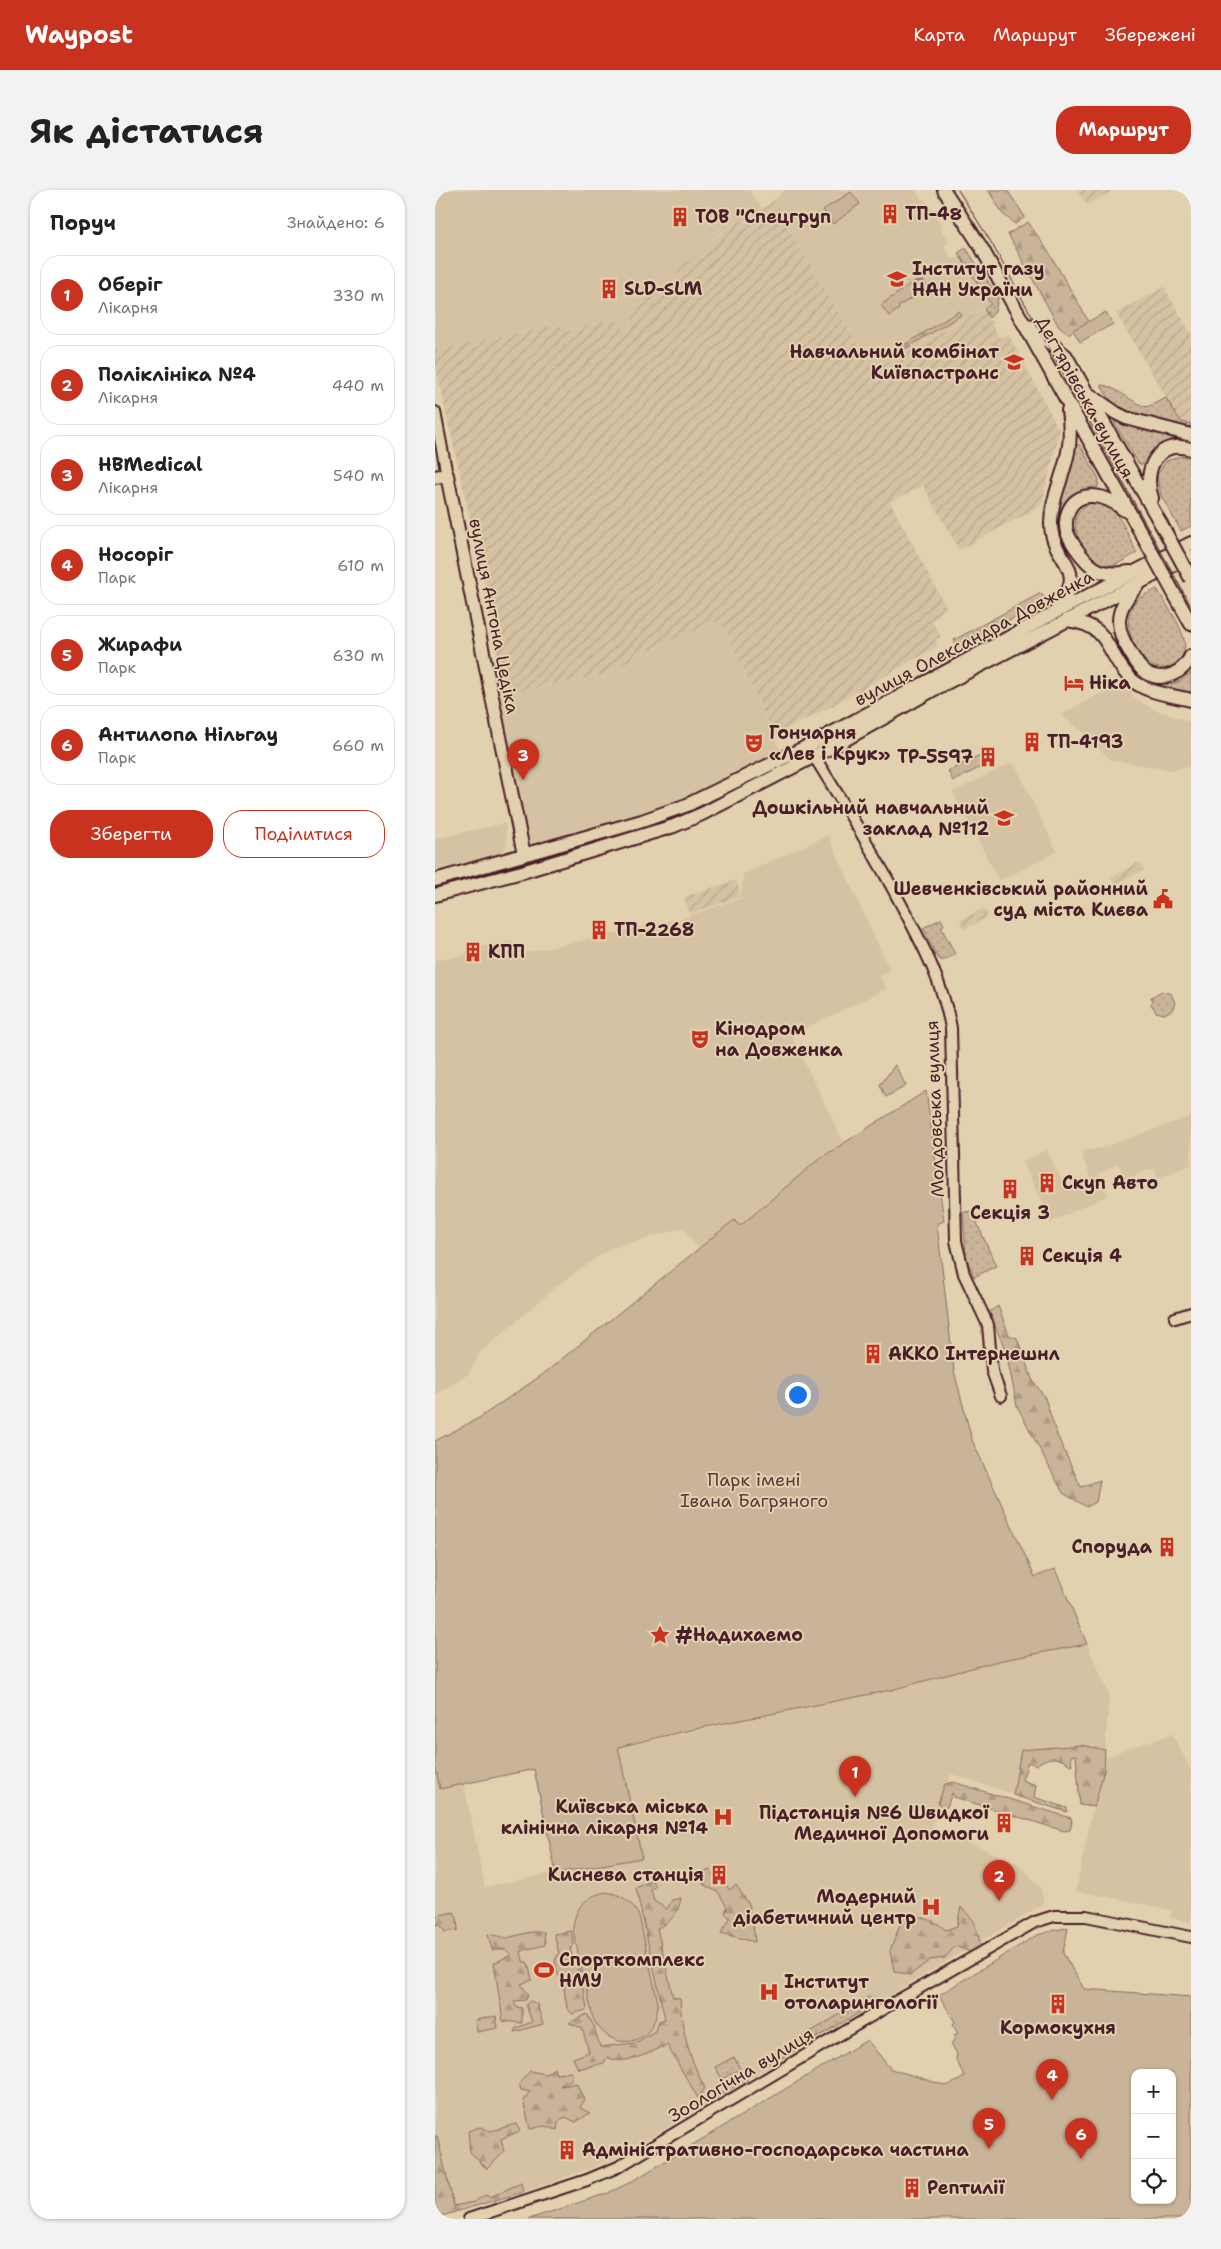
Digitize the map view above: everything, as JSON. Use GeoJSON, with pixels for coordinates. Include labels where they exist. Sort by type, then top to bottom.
{"type":"FeatureCollection","features":[{"type":"Feature","properties":{"kind":"main road","name":"Дегтярівська вулиця"},"geometry":{"type":"LineString","coordinates":[[944,190],[978,242],[1132,517],[1189,620],[1191,632]]}},
{"type":"Feature","properties":{"kind":"main road","name":"Дегтярівська вулиця"},"geometry":{"type":"LineString","coordinates":[[1019,316],[1066,356],[1191,579]]}},
{"type":"Feature","properties":{"kind":"main road"},"geometry":{"type":"LineString","coordinates":[[1086,391],[1112,411],[1126,418],[1191,435]]}},
{"type":"Feature","properties":{"kind":"main road"},"geometry":{"type":"LineString","coordinates":[[1054,613],[1064,600],[1071,583],[1070,571],[1056,544],[1051,524],[1068,452],[1070,428],[1067,402]]}},
{"type":"Feature","properties":{"kind":"main road"},"geometry":{"type":"LineString","coordinates":[[1161,524],[1150,492],[1149,471],[1155,460],[1164,452],[1178,447],[1191,449]]}},
{"type":"Feature","properties":{"kind":"main road","name":"вулиця Антона Цедіка"},"geometry":{"type":"LineString","coordinates":[[441,476],[524,855]]}},
{"type":"Feature","properties":{"kind":"main road"},"geometry":{"type":"LineString","coordinates":[[1132,517],[1113,500],[1093,495],[1081,499],[1071,508],[1066,522],[1067,530],[1069,537],[1082,557],[1096,570],[1113,574],[1140,576],[1125,602],[1118,622],[1122,639],[1137,663],[1147,673],[1165,677],[1183,668],[1191,656]]}},
{"type":"Feature","properties":{"kind":"main road","name":"вулиця Олександра Довженка"},"geometry":{"type":"LineString","coordinates":[[435,895],[522,872],[674,826],[725,804],[931,691],[1067,620],[1191,543]]}},
{"type":"Feature","properties":{"kind":"main road","name":"вулиця Олександра Довженка"},"geometry":{"type":"LineString","coordinates":[[435,880],[642,821],[708,796],[842,728],[1054,613],[1191,556]]}},
{"type":"Feature","properties":{"kind":"main road","name":"вулиця Олександра Довженка"},"geometry":{"type":"LineString","coordinates":[[1067,620],[1082,622],[1097,631],[1129,677],[1139,685],[1191,700]]}},
{"type":"Feature","properties":{"kind":"street","name":"вулиця Антона Цедіка"},"geometry":{"type":"LineString","coordinates":[[435,412],[441,476]]}},
{"type":"Feature","properties":{"kind":"street","name":"Молдовська вулиця"},"geometry":{"type":"LineString","coordinates":[[814,756],[892,887],[935,970],[946,1000],[951,1028],[957,1249],[964,1274],[988,1325],[992,1371],[1001,1396]]}},
{"type":"Feature","properties":{"kind":"street"},"geometry":{"type":"LineString","coordinates":[[1175,1318],[1191,1313]]}},
{"type":"Feature","properties":{"kind":"street","name":"Зоологічна вулиця"},"geometry":{"type":"LineString","coordinates":[[469,2219],[587,2180],[618,2167],[889,2006],[1035,1922],[1054,1916],[1086,1916],[1191,1936]]}},
{"type":"Feature","properties":{"kind":"shaded area"},"geometry":{"type":"Polygon","coordinates":[[[435,190],[749,190],[763,209],[743,223],[741,218],[713,239],[714,242],[678,269],[675,279],[648,296],[632,318],[627,335],[615,319],[565,331],[560,324],[435,351],[435,190]]]}},
{"type":"Feature","properties":{"kind":"shaded area","name":"Інститут газу НАН України"},"geometry":{"type":"Polygon","coordinates":[[[784,190],[915,190],[922,200],[924,198],[943,227],[940,229],[949,242],[944,246],[953,260],[960,256],[991,304],[873,370],[785,222],[785,215],[774,200],[784,190]]]}},
{"type":"Feature","properties":{"kind":"shaded area"},"geometry":{"type":"Polygon","coordinates":[[[1077,190],[1114,190],[1087,205],[1077,190]]]}},
{"type":"Feature","properties":{"kind":"shaded area"},"geometry":{"type":"Polygon","coordinates":[[[774,200],[785,215],[785,222],[794,238],[873,370],[984,309],[999,338],[1008,334],[1060,431],[1041,506],[959,550],[923,486],[890,502],[946,607],[932,621],[941,637],[935,640],[938,646],[830,707],[774,735],[720,620],[641,654],[604,675],[505,694],[480,563],[435,364],[435,351],[560,324],[566,331],[615,319],[627,334],[632,318],[648,296],[675,279],[678,269],[714,242],[713,240],[741,218],[744,223],[774,200]]]}},
{"type":"Feature","properties":{"kind":"shaded area"},"geometry":{"type":"Polygon","coordinates":[[[1164,287],[1191,334],[1191,424],[1181,422],[1116,313],[1164,287]]]}},
{"type":"Feature","properties":{"kind":"shaded area"},"geometry":{"type":"Polygon","coordinates":[[[720,620],[782,754],[667,809],[539,844],[533,844],[527,840],[496,696],[604,675],[641,654],[720,620]]]}},
{"type":"Feature","properties":{"kind":"shaded area"},"geometry":{"type":"Polygon","coordinates":[[[1128,679],[1133,697],[1153,709],[1191,722],[1191,766],[1171,770],[1111,760],[1078,728],[1061,716],[1128,679]]]}},
{"type":"Feature","properties":{"kind":"shaded area","name":"Дошкільний навчальний заклад №112"},"geometry":{"type":"Polygon","coordinates":[[[1009,764],[1015,765],[1057,852],[999,881],[953,792],[1009,764]]]}},
{"type":"Feature","properties":{"kind":"shaded area"},"geometry":{"type":"Polygon","coordinates":[[[505,823],[507,843],[503,851],[497,855],[435,870],[435,839],[505,823]]]}},
{"type":"Feature","properties":{"kind":"shaded area"},"geometry":{"type":"Polygon","coordinates":[[[828,835],[890,971],[880,976],[886,989],[791,1035],[844,1143],[819,1159],[740,1226],[734,1220],[698,1248],[683,1228],[609,1249],[558,1285],[481,1352],[468,1374],[435,1395],[435,960],[464,956],[468,949],[512,941],[516,955],[686,917],[741,898],[743,874],[828,835]]]}},
{"type":"Feature","properties":{"kind":"shaded area"},"geometry":{"type":"Polygon","coordinates":[[[1140,862],[1144,870],[1115,884],[1111,877],[1140,862]]]}},
{"type":"Feature","properties":{"kind":"shaded area"},"geometry":{"type":"Polygon","coordinates":[[[736,880],[741,896],[690,914],[684,897],[736,880]]]}},
{"type":"Feature","properties":{"kind":"shaded area"},"geometry":{"type":"Polygon","coordinates":[[[984,908],[988,917],[964,929],[960,920],[984,908]]]}},
{"type":"Feature","properties":{"kind":"shaded area"},"geometry":{"type":"Polygon","coordinates":[[[1191,1116],[1191,1165],[1158,1178],[1154,1168],[1126,1179],[1118,1164],[1098,1174],[1108,1195],[1051,1222],[1022,1161],[1047,1150],[1066,1189],[1091,1178],[1080,1151],[1102,1148],[1191,1116]]]}},
{"type":"Feature","properties":{"kind":"shaded area"},"geometry":{"type":"Polygon","coordinates":[[[1087,1644],[1109,1694],[1105,1750],[1081,1745],[1021,1750],[1013,1794],[951,1774],[931,1827],[1019,1864],[1041,1888],[1044,1904],[612,2160],[537,2188],[435,2218],[435,1765],[440,1789],[464,1784],[485,1887],[562,1871],[618,1747],[891,1690],[998,1661],[1087,1644]]]}},
{"type":"Feature","properties":{"kind":"shaded area"},"geometry":{"type":"Polygon","coordinates":[[[1173,1734],[1191,1771],[1191,1922],[1171,1918],[1172,1910],[1076,1891],[1091,1816],[1104,1771],[1105,1758],[1120,1751],[1173,1734]]]}},
{"type":"Feature","properties":{"kind":"green space"},"geometry":{"type":"Polygon","coordinates":[[[988,190],[1007,190],[1025,217],[1015,224],[1003,214],[988,190]]]}},
{"type":"Feature","properties":{"kind":"green space"},"geometry":{"type":"Polygon","coordinates":[[[851,192],[860,204],[833,224],[823,210],[851,192]]]}},
{"type":"Feature","properties":{"kind":"green space"},"geometry":{"type":"Polygon","coordinates":[[[1028,222],[1050,254],[1089,322],[1068,334],[1059,327],[1008,234],[1028,222]]]}},
{"type":"Feature","properties":{"kind":"green space"},"geometry":{"type":"Polygon","coordinates":[[[966,248],[998,297],[995,312],[989,318],[984,309],[991,304],[958,253],[966,248]]]}},
{"type":"Feature","properties":{"kind":"green space"},"geometry":{"type":"Polygon","coordinates":[[[923,281],[929,287],[899,306],[899,309],[889,316],[881,305],[913,282],[923,281]]]}},
{"type":"Feature","properties":{"kind":"green space"},"geometry":{"type":"Polygon","coordinates":[[[959,311],[961,315],[895,355],[893,352],[959,311]]]}},
{"type":"Feature","properties":{"kind":"green space"},"geometry":{"type":"Polygon","coordinates":[[[1106,312],[1113,324],[1080,342],[1073,330],[1106,312]]]}},
{"type":"Feature","properties":{"kind":"green space"},"geometry":{"type":"Polygon","coordinates":[[[1101,385],[1112,388],[1147,407],[1166,398],[1181,422],[1191,424],[1191,427],[1139,415],[1120,407],[1110,399],[1101,385]]]}},
{"type":"Feature","properties":{"kind":"green space"},"geometry":{"type":"Polygon","coordinates":[[[1115,420],[1130,426],[1186,439],[1165,442],[1150,453],[1142,465],[1138,463],[1114,422],[1115,420]]]}},
{"type":"Feature","properties":{"kind":"green space"},"geometry":{"type":"Polygon","coordinates":[[[1075,444],[1080,445],[1099,479],[1098,487],[1084,489],[1074,494],[1065,503],[1059,515],[1057,515],[1075,444]]]}},
{"type":"Feature","properties":{"kind":"green space"},"geometry":{"type":"Polygon","coordinates":[[[1182,456],[1191,458],[1191,526],[1181,531],[1161,496],[1157,475],[1166,461],[1182,456]]]}},
{"type":"Feature","properties":{"kind":"green space"},"geometry":{"type":"Polygon","coordinates":[[[1096,502],[1111,509],[1116,515],[1137,553],[1119,563],[1108,565],[1098,562],[1082,546],[1075,524],[1077,514],[1084,506],[1096,502]]]}},
{"type":"Feature","properties":{"kind":"green space"},"geometry":{"type":"Polygon","coordinates":[[[1157,589],[1176,620],[1185,643],[1182,656],[1167,668],[1157,667],[1147,662],[1138,652],[1132,640],[1129,627],[1129,614],[1134,603],[1157,589]]]}},
{"type":"Feature","properties":{"kind":"green space"},"geometry":{"type":"Polygon","coordinates":[[[1041,593],[1046,601],[957,647],[954,640],[1041,593]]]}},
{"type":"Feature","properties":{"kind":"green space"},"geometry":{"type":"Polygon","coordinates":[[[1191,672],[1191,694],[1161,687],[1162,685],[1181,680],[1191,672]]]}},
{"type":"Feature","properties":{"kind":"green space"},"geometry":{"type":"Polygon","coordinates":[[[980,755],[985,765],[953,781],[948,771],[980,755]]]}},
{"type":"Feature","properties":{"kind":"green space"},"geometry":{"type":"Polygon","coordinates":[[[941,919],[944,925],[941,927],[955,954],[942,961],[937,957],[923,928],[941,919]]]}},
{"type":"Feature","properties":{"kind":"green space"},"geometry":{"type":"Polygon","coordinates":[[[1162,991],[1171,994],[1175,1003],[1172,1010],[1164,1014],[1156,1012],[1151,1004],[1153,1001],[1151,997],[1162,991]]]}},
{"type":"Feature","properties":{"kind":"green space"},"geometry":{"type":"Polygon","coordinates":[[[895,1065],[906,1086],[886,1097],[880,1085],[895,1065]]]}},
{"type":"Feature","properties":{"kind":"green space","name":"Парк імені Івана Багряного"},"geometry":{"type":"Polygon","coordinates":[[[926,1091],[944,1221],[937,1224],[954,1371],[972,1440],[1035,1577],[1055,1569],[1087,1644],[998,1661],[891,1690],[681,1732],[618,1747],[642,1858],[556,1873],[534,1769],[440,1789],[435,1765],[435,1441],[479,1418],[542,1375],[734,1220],[740,1226],[819,1159],[926,1091]]]}},
{"type":"Feature","properties":{"kind":"green space"},"geometry":{"type":"Polygon","coordinates":[[[975,1211],[977,1223],[996,1266],[974,1277],[966,1257],[963,1212],[975,1211]]]}},
{"type":"Feature","properties":{"kind":"green space"},"geometry":{"type":"Polygon","coordinates":[[[998,1306],[1009,1335],[1017,1338],[1032,1379],[1045,1398],[1057,1435],[1081,1487],[1100,1480],[1096,1502],[1087,1507],[1063,1493],[1017,1406],[1006,1351],[989,1312],[998,1306]]]}},
{"type":"Feature","properties":{"kind":"green space"},"geometry":{"type":"Polygon","coordinates":[[[1081,1745],[1105,1750],[1104,1771],[1094,1807],[1080,1805],[1076,1755],[1071,1756],[1072,1766],[1054,1758],[1036,1765],[1028,1762],[1022,1780],[1036,1785],[1034,1797],[1067,1808],[1067,1812],[1013,1795],[1021,1750],[1081,1745]]]}},
{"type":"Feature","properties":{"kind":"green space"},"geometry":{"type":"Polygon","coordinates":[[[953,1782],[1071,1818],[1070,1830],[1064,1831],[954,1797],[952,1793],[947,1807],[942,1809],[938,1803],[945,1784],[953,1782]]]}},
{"type":"Feature","properties":{"kind":"green space"},"geometry":{"type":"Polygon","coordinates":[[[710,1870],[718,1882],[725,1882],[729,1890],[736,1885],[750,1906],[748,1918],[753,1924],[755,1942],[721,1933],[730,1918],[725,1913],[727,1907],[718,1892],[704,1885],[700,1874],[710,1870]]]}},
{"type":"Feature","properties":{"kind":"green space"},"geometry":{"type":"Polygon","coordinates":[[[652,1880],[656,1886],[651,1889],[654,1901],[667,1909],[672,1900],[681,1898],[673,1916],[657,1928],[673,1997],[680,1998],[682,2022],[687,2044],[705,2088],[698,2098],[667,2045],[645,2055],[629,2059],[614,2060],[607,2057],[604,2063],[578,2069],[573,2058],[589,2052],[582,2028],[569,2023],[587,2014],[594,2026],[600,2047],[635,2043],[655,2031],[659,2021],[665,2019],[636,1888],[652,1880]]]}},
{"type":"Feature","properties":{"kind":"green space"},"geometry":{"type":"Polygon","coordinates":[[[605,1892],[616,1894],[625,1899],[633,1906],[639,1916],[658,2003],[656,2018],[650,2029],[642,2037],[632,2041],[621,2041],[611,2038],[601,2030],[593,2018],[573,1930],[575,1916],[581,1905],[591,1897],[605,1892]]]}},
{"type":"Feature","properties":{"kind":"green space"},"geometry":{"type":"Polygon","coordinates":[[[961,1907],[974,1921],[981,1945],[973,1953],[955,1946],[945,1958],[930,1960],[910,1975],[894,1971],[890,1951],[904,1914],[937,1923],[946,1930],[957,1926],[961,1907]]]}},
{"type":"Feature","properties":{"kind":"green space"},"geometry":{"type":"Polygon","coordinates":[[[454,1912],[457,1918],[458,1930],[445,1932],[440,1924],[435,1925],[435,1916],[454,1912]]]}},
{"type":"Feature","properties":{"kind":"green space"},"geometry":{"type":"Polygon","coordinates":[[[1068,1928],[1063,1953],[1084,1989],[1191,1997],[1191,2219],[529,2219],[608,2193],[629,2183],[867,2040],[891,2069],[947,2086],[965,2077],[956,2060],[957,2054],[951,2043],[956,2039],[954,2035],[958,2033],[953,2024],[955,2022],[939,1995],[1037,1935],[1068,1928]]]}},
{"type":"Feature","properties":{"kind":"green space"},"geometry":{"type":"Polygon","coordinates":[[[571,1931],[574,1945],[570,1949],[574,1962],[578,1964],[582,1982],[580,1986],[583,1988],[587,2007],[586,2010],[572,2014],[567,2008],[562,1976],[558,1975],[555,1960],[559,1953],[554,1934],[571,1931]]]}},
{"type":"Feature","properties":{"kind":"green space"},"geometry":{"type":"Polygon","coordinates":[[[531,1932],[544,1932],[545,1945],[521,1951],[523,1961],[528,1963],[532,1980],[521,1984],[528,1994],[526,2000],[514,2001],[516,2007],[522,2008],[522,2023],[503,2021],[494,1963],[511,1955],[505,1949],[492,1950],[488,1934],[507,1938],[531,1932]]]}},
{"type":"Feature","properties":{"kind":"green space"},"geometry":{"type":"Polygon","coordinates":[[[870,1996],[874,2004],[770,2065],[766,2059],[870,1996]]]}},
{"type":"Feature","properties":{"kind":"green space"},"geometry":{"type":"Polygon","coordinates":[[[530,2001],[537,2004],[543,2024],[514,2032],[516,2028],[532,2022],[526,2005],[530,2001]]]}},
{"type":"Feature","properties":{"kind":"green space"},"geometry":{"type":"Polygon","coordinates":[[[496,2016],[498,2028],[477,2032],[475,2020],[496,2016]]]}},
{"type":"Feature","properties":{"kind":"green space"},"geometry":{"type":"Polygon","coordinates":[[[734,2057],[740,2069],[722,2079],[715,2067],[734,2057]]]}},
{"type":"Feature","properties":{"kind":"green space"},"geometry":{"type":"Polygon","coordinates":[[[554,2068],[556,2074],[572,2072],[572,2079],[560,2086],[576,2083],[584,2099],[580,2108],[590,2113],[576,2122],[565,2117],[558,2122],[557,2130],[544,2126],[530,2129],[523,2100],[530,2092],[521,2090],[519,2083],[530,2071],[546,2074],[554,2068]]]}},
{"type":"Feature","properties":{"kind":"green space"},"geometry":{"type":"Polygon","coordinates":[[[742,2072],[748,2082],[714,2103],[711,2099],[727,2090],[724,2083],[742,2072]]]}},
{"type":"Feature","properties":{"kind":"green space"},"geometry":{"type":"Polygon","coordinates":[[[516,2124],[520,2131],[501,2139],[504,2152],[487,2169],[470,2152],[468,2131],[480,2127],[491,2131],[516,2124]]]}},
{"type":"Feature","properties":{"kind":"green space"},"geometry":{"type":"Polygon","coordinates":[[[435,2136],[437,2136],[454,2206],[474,2202],[485,2195],[490,2197],[521,2183],[523,2192],[435,2218],[435,2136]]]}},
{"type":"Feature","properties":{"kind":"tram line"},"geometry":{"type":"LineString","coordinates":[[958,190],[991,242],[1191,606]]}},
{"type":"Feature","properties":{"kind":"place","name":"ТП-48"},"geometry":{"type":"Point","coordinates":[890,214]}},
{"type":"Feature","properties":{"kind":"place","name":"ТОВ \"Спецгруп"},"geometry":{"type":"Point","coordinates":[680,217]}},
{"type":"Feature","properties":{"kind":"place","name":"Інститут газу НАН України"},"geometry":{"type":"Point","coordinates":[897,279]}},
{"type":"Feature","properties":{"kind":"place","name":"SLD-SLM"},"geometry":{"type":"Point","coordinates":[609,289]}},
{"type":"Feature","properties":{"kind":"place","name":"Навчальний комбінат Київпастранс"},"geometry":{"type":"Point","coordinates":[1014,362]}},
{"type":"Feature","properties":{"kind":"place","name":"Ніка"},"geometry":{"type":"Point","coordinates":[1074,683]}},
{"type":"Feature","properties":{"kind":"place","name":"ТП-4193"},"geometry":{"type":"Point","coordinates":[1032,742]}},
{"type":"Feature","properties":{"kind":"place","name":"Гончарня «Лев і Крук»"},"geometry":{"type":"Point","coordinates":[754,743]}},
{"type":"Feature","properties":{"kind":"place","name":"ТР-5597"},"geometry":{"type":"Point","coordinates":[988,757]}},
{"type":"Feature","properties":{"kind":"place","name":"HBMedical"},"geometry":{"type":"Point","coordinates":[523,780]}},
{"type":"Feature","properties":{"kind":"place","name":"Дошкільний навчальний заклад №112"},"geometry":{"type":"Point","coordinates":[1004,818]}},
{"type":"Feature","properties":{"kind":"place","name":"Шевченківський районний суд міста Києва"},"geometry":{"type":"Point","coordinates":[1163,899]}},
{"type":"Feature","properties":{"kind":"place","name":"ТП-2268"},"geometry":{"type":"Point","coordinates":[599,930]}},
{"type":"Feature","properties":{"kind":"place","name":"КПП"},"geometry":{"type":"Point","coordinates":[473,952]}},
{"type":"Feature","properties":{"kind":"place","name":"Кінодром на Довженка"},"geometry":{"type":"Point","coordinates":[700,1039]}},
{"type":"Feature","properties":{"kind":"place","name":"Скуп Авто"},"geometry":{"type":"Point","coordinates":[1047,1183]}},
{"type":"Feature","properties":{"kind":"place","name":"Секція 3"},"geometry":{"type":"Point","coordinates":[1010,1189]}},
{"type":"Feature","properties":{"kind":"place","name":"Секція 4"},"geometry":{"type":"Point","coordinates":[1027,1256]}},
{"type":"Feature","properties":{"kind":"place","name":"АККО Інтернешнл"},"geometry":{"type":"Point","coordinates":[873,1354]}},
{"type":"Feature","properties":{"kind":"place","name":"Споруда"},"geometry":{"type":"Point","coordinates":[1167,1547]}},
{"type":"Feature","properties":{"kind":"place","name":"#Надихаемо"},"geometry":{"type":"Point","coordinates":[660,1635]}},
{"type":"Feature","properties":{"kind":"place","name":"Оберіг"},"geometry":{"type":"Point","coordinates":[855,1797]}},
{"type":"Feature","properties":{"kind":"place","name":"Київська міська клінічна лікарня №14"},"geometry":{"type":"Point","coordinates":[723,1817]}},
{"type":"Feature","properties":{"kind":"place","name":"Підстанція №6 Швидкої Медичної Допомоги"},"geometry":{"type":"Point","coordinates":[1004,1823]}},
{"type":"Feature","properties":{"kind":"place","name":"Киснева станція"},"geometry":{"type":"Point","coordinates":[719,1875]}},
{"type":"Feature","properties":{"kind":"place","name":"Поліклініка №4"},"geometry":{"type":"Point","coordinates":[999,1901]}},
{"type":"Feature","properties":{"kind":"place","name":"Модерний діабетичний центр"},"geometry":{"type":"Point","coordinates":[931,1907]}},
{"type":"Feature","properties":{"kind":"place","name":"Спорткомплекс НМУ"},"geometry":{"type":"Point","coordinates":[544,1970]}},
{"type":"Feature","properties":{"kind":"place","name":"Інститут отоларингології"},"geometry":{"type":"Point","coordinates":[769,1992]}},
{"type":"Feature","properties":{"kind":"place","name":"Кормокухня"},"geometry":{"type":"Point","coordinates":[1058,2004]}},
{"type":"Feature","properties":{"kind":"place","name":"Носоріг"},"geometry":{"type":"Point","coordinates":[1052,2100]}},
{"type":"Feature","properties":{"kind":"place","name":"Жирафи"},"geometry":{"type":"Point","coordinates":[989,2149]}},
{"type":"Feature","properties":{"kind":"place","name":"Адміністративно-господарська частина"},"geometry":{"type":"Point","coordinates":[567,2150]}},
{"type":"Feature","properties":{"kind":"place","name":"Антилопа Нільгау"},"geometry":{"type":"Point","coordinates":[1081,2159]}},
{"type":"Feature","properties":{"kind":"place","name":"Рептилії"},"geometry":{"type":"Point","coordinates":[912,2188]}}]}
